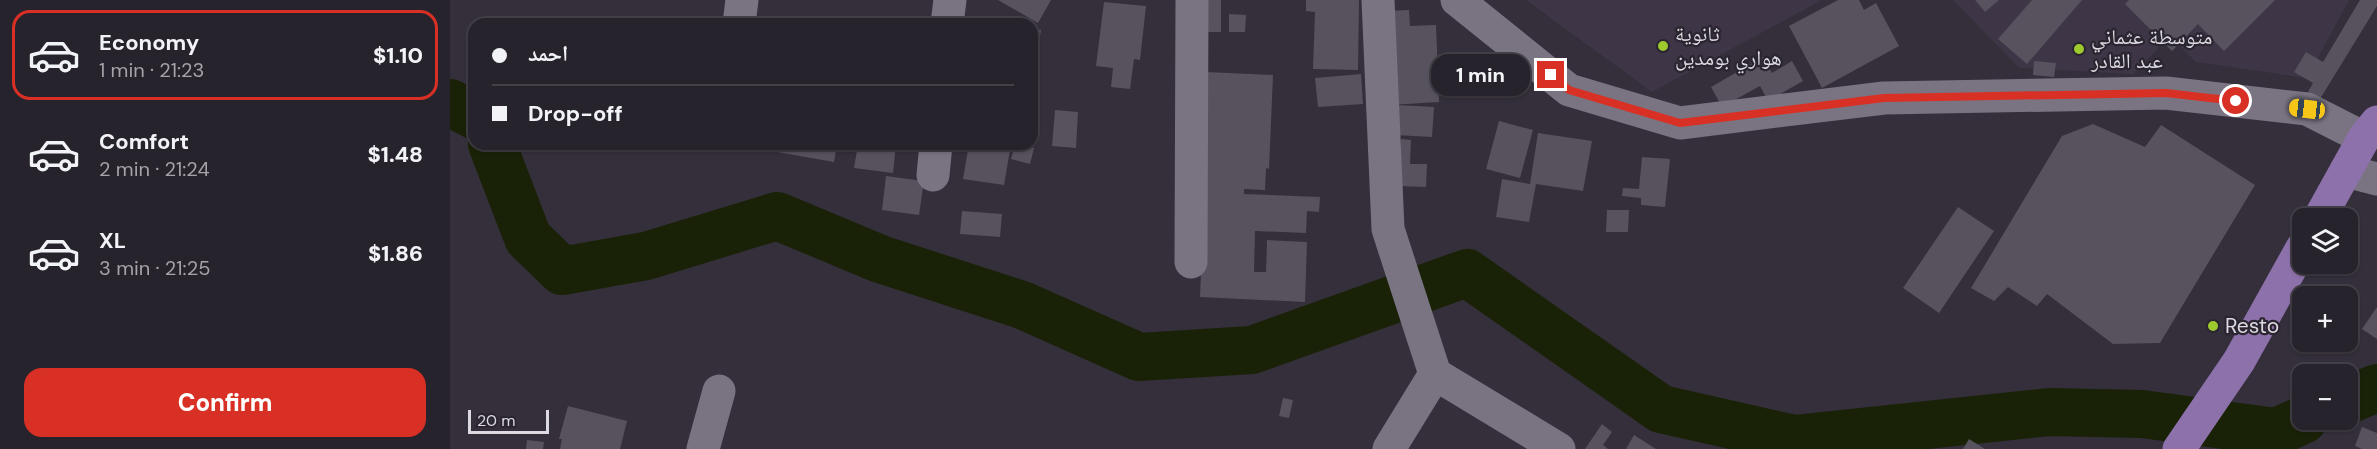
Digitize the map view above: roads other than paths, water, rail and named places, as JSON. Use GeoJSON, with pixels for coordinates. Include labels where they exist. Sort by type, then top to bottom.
{"type":"FeatureCollection","features":[{"type":"Feature","properties":{"kind":"main road"},"geometry":{"type":"LineString","coordinates":[[2325,208],[2371,130],[2377,102]]}},
{"type":"Feature","properties":{"kind":"main road"},"geometry":{"type":"LineString","coordinates":[[2179,449],[2239,361],[2292,266]]}},
{"type":"Feature","properties":{"kind":"street"},"geometry":{"type":"LineString","coordinates":[[740,18],[742,0]]}},
{"type":"Feature","properties":{"kind":"street"},"geometry":{"type":"LineString","coordinates":[[948,18],[950,0]]}},
{"type":"Feature","properties":{"kind":"street"},"geometry":{"type":"LineString","coordinates":[[1191,262],[1192,0]]}},
{"type":"Feature","properties":{"kind":"street"},"geometry":{"type":"LineString","coordinates":[[1378,0],[1388,229],[1435,375],[1554,448]]}},
{"type":"Feature","properties":{"kind":"street"},"geometry":{"type":"LineString","coordinates":[[1457,0],[1569,90],[1680,123],[1884,98],[2166,93],[2307,109],[2371,130]]}},
{"type":"Feature","properties":{"kind":"street"},"geometry":{"type":"LineString","coordinates":[[2346,171],[2377,179]]}},
{"type":"Feature","properties":{"kind":"street"},"geometry":{"type":"LineString","coordinates":[[1389,449],[1435,375]]}},
{"type":"Feature","properties":{"kind":"street"},"geometry":{"type":"LineString","coordinates":[[703,449],[719,391]]}},
{"type":"Feature","properties":{"kind":"waterway"},"geometry":{"type":"LineString","coordinates":[[450,103],[468,112]]}},
{"type":"Feature","properties":{"kind":"waterway"},"geometry":{"type":"LineString","coordinates":[[494,150],[528,238],[562,271],[646,256],[777,216],[880,259],[1022,305],[1139,357],[1252,350],[1467,273],[1661,409],[1794,439],[2050,412],[2142,414],[2276,432],[2292,425]]}},
{"type":"Feature","properties":{"kind":"waterway"},"geometry":{"type":"LineString","coordinates":[[2358,396],[2377,388]]}},
{"type":"Feature","properties":{"kind":"place","name":"ثانوية هواري بومدين"},"geometry":{"type":"Point","coordinates":[1663,46]}},
{"type":"Feature","properties":{"kind":"place","name":"متوسطة عثماني عبد القادر"},"geometry":{"type":"Point","coordinates":[2079,49]}},
{"type":"Feature","properties":{"kind":"place","name":"Resto"},"geometry":{"type":"Point","coordinates":[2213,326]}}]}
